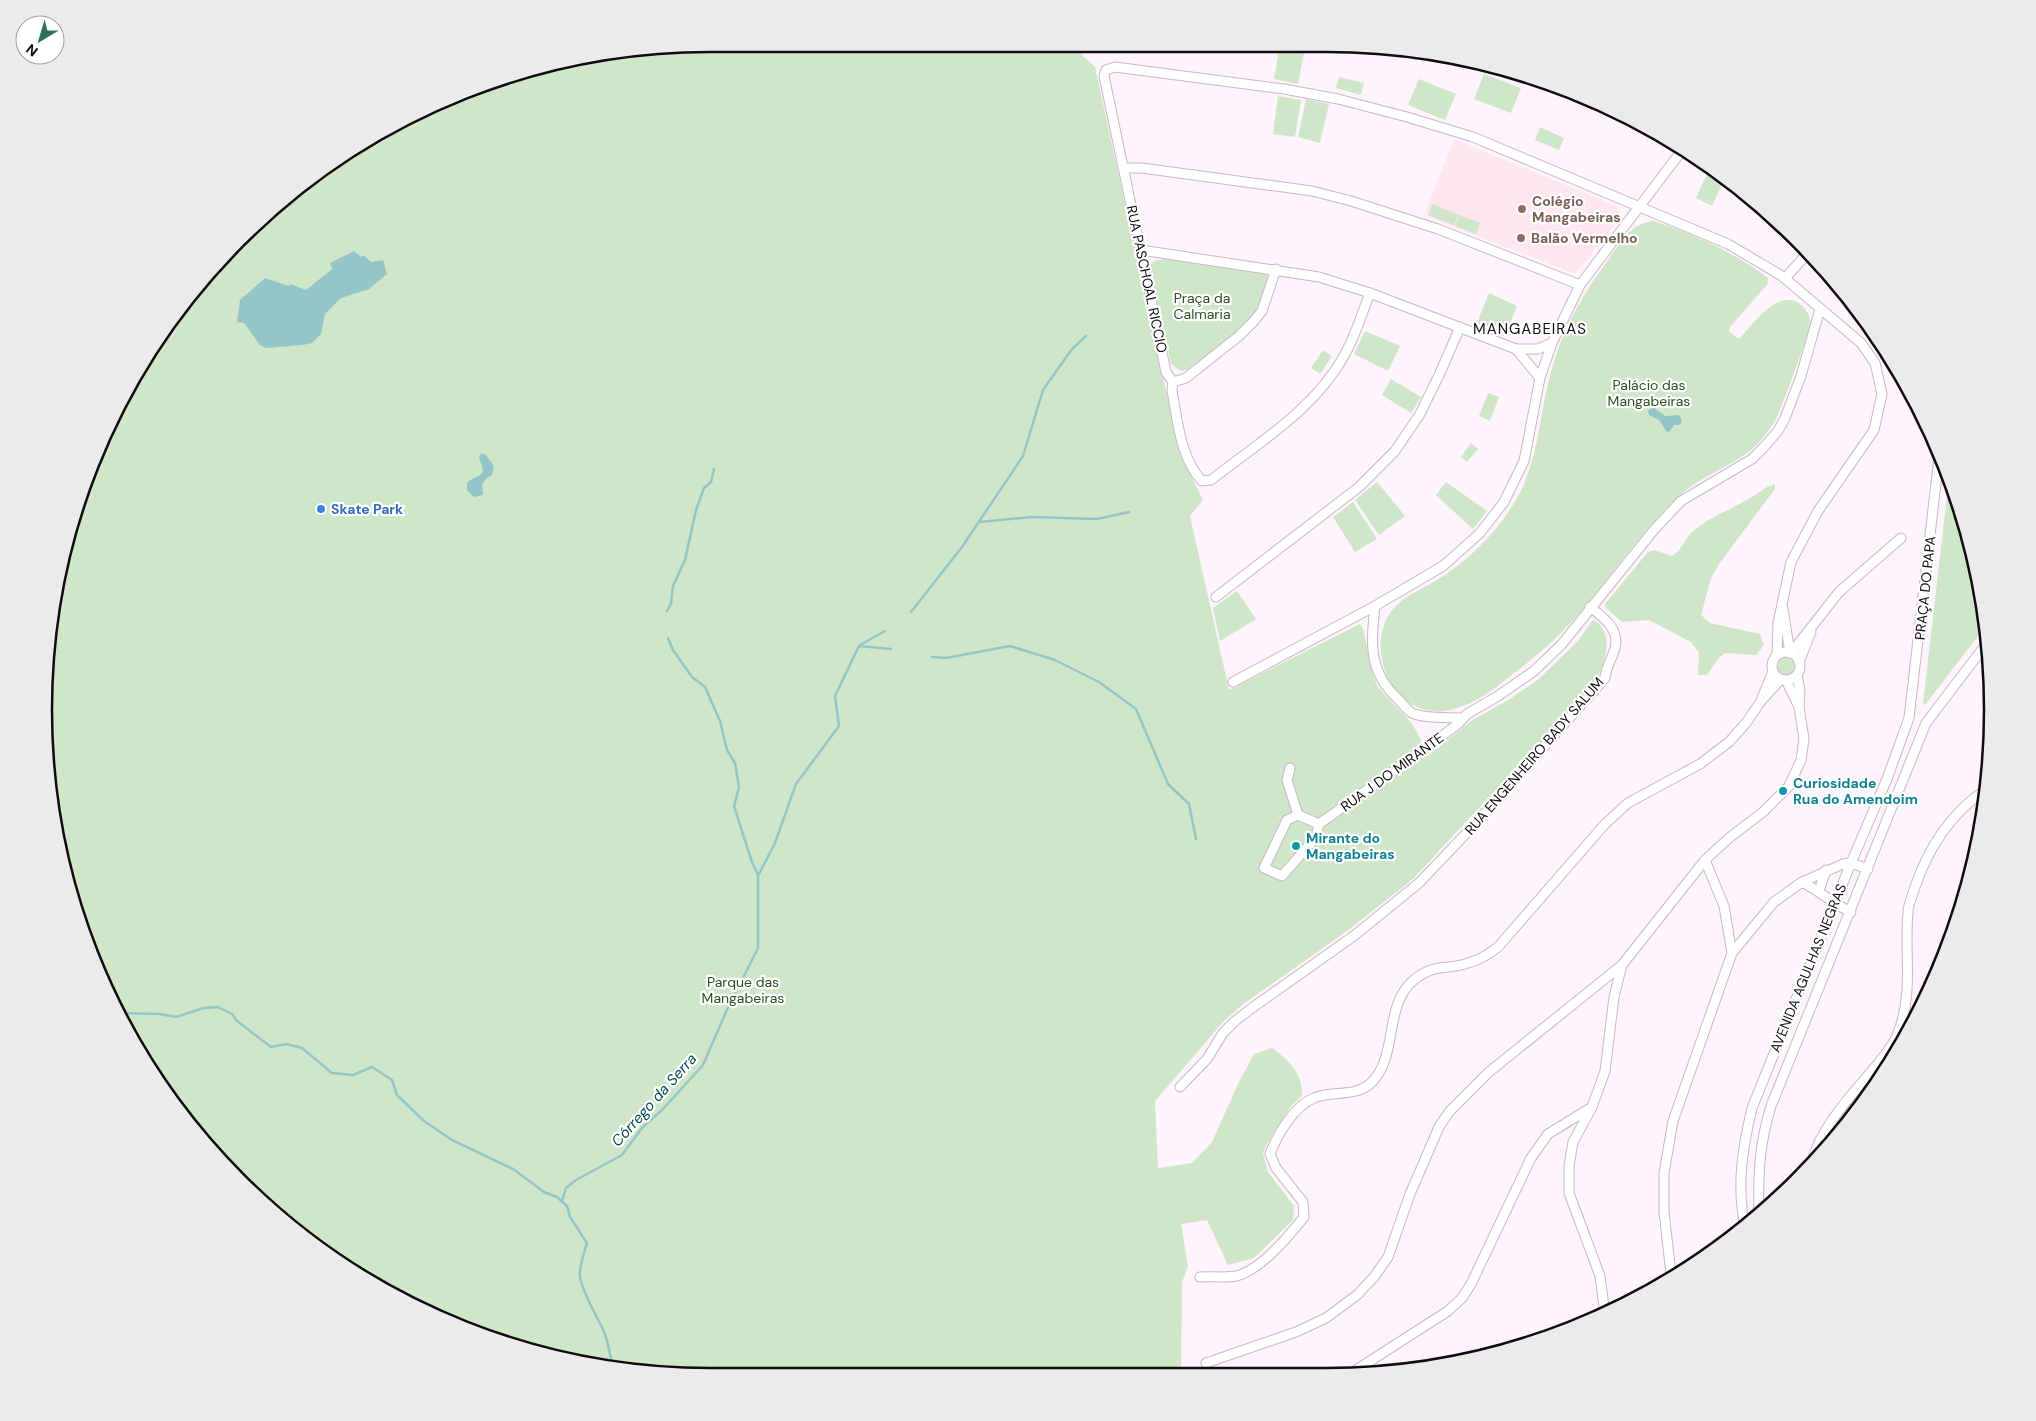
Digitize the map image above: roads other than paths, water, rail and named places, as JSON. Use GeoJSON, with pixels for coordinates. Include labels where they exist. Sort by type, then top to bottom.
{"type":"FeatureCollection","features":[{"type":"Feature","properties":{"kind":"street","name":"RUA PASCHOAL RICCIO"},"geometry":{"type":"LineString","coordinates":[[1370,293],[1345,355],[1315,396],[1291,418],[1211,480],[1202,481],[1193,472],[1186,456],[1172,391],[1172,382],[1166,372],[1104,76],[1106,70],[1115,67],[1284,89],[1338,99],[1473,138],[1640,207]]}},
{"type":"Feature","properties":{"kind":"street"},"geometry":{"type":"LineString","coordinates":[[1233,682],[1375,606],[1443,566],[1480,533],[1504,502],[1524,461],[1540,378],[1552,343],[1580,285],[1678,155]]}},
{"type":"Feature","properties":{"kind":"street"},"geometry":{"type":"LineString","coordinates":[[1123,168],[1142,168],[1199,175],[1312,191],[1336,197],[1438,229],[1580,285]]}},
{"type":"Feature","properties":{"kind":"street"},"geometry":{"type":"LineString","coordinates":[[1200,1277],[1236,1276],[1252,1270],[1291,1234],[1304,1217],[1303,1202],[1276,1168],[1270,1154],[1274,1144],[1297,1110],[1314,1098],[1358,1090],[1371,1084],[1382,1069],[1396,1009],[1402,994],[1412,981],[1428,970],[1464,965],[1483,958],[1498,948],[1604,824],[1628,803],[1700,764],[1728,742],[1746,722],[1761,700],[1773,671],[1773,662],[1777,655],[1776,633],[1791,562],[1835,483],[1874,430],[1882,394],[1875,364],[1861,343],[1785,278],[1728,244],[1640,207]]}},
{"type":"Feature","properties":{"kind":"street"},"geometry":{"type":"LineString","coordinates":[[1141,250],[1319,277],[1370,293],[1516,350],[1538,349],[1552,343]]}},
{"type":"Feature","properties":{"kind":"street"},"geometry":{"type":"LineString","coordinates":[[1785,278],[1803,258]]}},
{"type":"Feature","properties":{"kind":"street"},"geometry":{"type":"LineString","coordinates":[[1172,382],[1186,378],[1239,336],[1254,321],[1262,311],[1276,269]]}},
{"type":"Feature","properties":{"kind":"street"},"geometry":{"type":"LineString","coordinates":[[1590,607],[1681,501],[1752,459],[1778,431],[1801,376],[1820,309]]}},
{"type":"Feature","properties":{"kind":"street"},"geometry":{"type":"LineString","coordinates":[[1216,597],[1359,487],[1394,451],[1420,414],[1460,327]]}},
{"type":"Feature","properties":{"kind":"street"},"geometry":{"type":"LineString","coordinates":[[1516,350],[1540,378]]}},
{"type":"Feature","properties":{"kind":"street","name":"PRAÇA DO PAPA"},"geometry":{"type":"LineString","coordinates":[[1909,718],[1937,470]]}},
{"type":"Feature","properties":{"kind":"street"},"geometry":{"type":"LineString","coordinates":[[1790,653],[1839,592],[1902,538]]}},
{"type":"Feature","properties":{"kind":"street"},"geometry":{"type":"LineString","coordinates":[[1782,601],[1790,653],[1799,662]]}},
{"type":"Feature","properties":{"kind":"street"},"geometry":{"type":"LineString","coordinates":[[1375,606],[1372,653],[1379,676],[1387,690],[1412,712],[1435,717],[1462,718]]}},
{"type":"Feature","properties":{"kind":"street","name":"RUA J DO MIRANTE"},"geometry":{"type":"LineString","coordinates":[[1320,824],[1429,746],[1459,723],[1462,718],[1534,671],[1562,644],[1590,607]]}},
{"type":"Feature","properties":{"kind":"street","name":"RUA ENGENHEIRO BADY SALUM"},"geometry":{"type":"LineString","coordinates":[[1180,1087],[1207,1058],[1223,1033],[1235,1021],[1355,935],[1419,883],[1478,822],[1605,678],[1606,669],[1616,647],[1613,628],[1606,619],[1590,607]]}},
{"type":"Feature","properties":{"kind":"street"},"geometry":{"type":"LineString","coordinates":[[1206,1363],[1296,1332],[1326,1318],[1357,1295],[1388,1258],[1413,1186],[1439,1127],[1449,1112],[1489,1072],[1622,964],[1705,860],[1729,838],[1763,812],[1789,786],[1801,760],[1804,739],[1799,707],[1800,691],[1797,675],[1799,662],[1816,620]]}},
{"type":"Feature","properties":{"kind":"street"},"geometry":{"type":"LineString","coordinates":[[1909,718],[1926,723],[1981,651]]}},
{"type":"Feature","properties":{"kind":"street"},"geometry":{"type":"LineString","coordinates":[[1777,655],[1785,652],[1790,653]]}},
{"type":"Feature","properties":{"kind":"street"},"geometry":{"type":"LineString","coordinates":[[1773,671],[1784,680],[1799,707]]}},
{"type":"Feature","properties":{"kind":"street"},"geometry":{"type":"LineString","coordinates":[[1761,700],[1784,680],[1797,675]]}},
{"type":"Feature","properties":{"kind":"street","name":"AVENIDA AGULHAS NEGRAS"},"geometry":{"type":"LineString","coordinates":[[1744,1217],[1741,1171],[1744,1139],[1752,1108],[1851,862],[1887,780],[1909,718]]}},
{"type":"Feature","properties":{"kind":"street","name":"AVENIDA AGULHAS NEGRAS"},"geometry":{"type":"LineString","coordinates":[[1759,1205],[1758,1169],[1762,1136],[1771,1106],[1926,723]]}},
{"type":"Feature","properties":{"kind":"street"},"geometry":{"type":"LineString","coordinates":[[1290,768],[1287,780],[1298,815]]}},
{"type":"Feature","properties":{"kind":"street"},"geometry":{"type":"LineString","coordinates":[[1818,1146],[1822,1137],[1847,1100],[1884,1056],[1898,1034],[1908,996],[1908,911],[1922,867],[1943,830],[1968,802],[1978,795]]}},
{"type":"Feature","properties":{"kind":"street"},"geometry":{"type":"LineString","coordinates":[[1298,815],[1320,824],[1316,836],[1282,876],[1264,868],[1287,820],[1298,815]]}},
{"type":"Feature","properties":{"kind":"street"},"geometry":{"type":"LineString","coordinates":[[1705,860],[1724,906],[1732,953]]}},
{"type":"Feature","properties":{"kind":"street"},"geometry":{"type":"LineString","coordinates":[[1671,1270],[1664,1212],[1664,1173],[1673,1121],[1732,953],[1774,902],[1802,882],[1826,870],[1851,862],[1868,869]]}},
{"type":"Feature","properties":{"kind":"street"},"geometry":{"type":"LineString","coordinates":[[1819,891],[1826,870]]}},
{"type":"Feature","properties":{"kind":"street"},"geometry":{"type":"LineString","coordinates":[[1802,882],[1819,891],[1834,905],[1851,912]]}},
{"type":"Feature","properties":{"kind":"street"},"geometry":{"type":"LineString","coordinates":[[1604,1307],[1600,1276],[1569,1193],[1568,1166],[1573,1142],[1592,1107],[1606,1071],[1614,997],[1622,964]]}},
{"type":"Feature","properties":{"kind":"street"},"geometry":{"type":"LineString","coordinates":[[1360,1367],[1425,1326],[1462,1298],[1471,1284],[1531,1158],[1548,1134],[1592,1107]]}},
{"type":"Feature","properties":{"kind":"water"},"geometry":{"type":"Polygon","coordinates":[[[354,251],[361,257],[363,255],[371,262],[383,260],[387,274],[369,289],[341,298],[325,314],[321,334],[312,343],[265,348],[260,345],[244,323],[237,322],[240,300],[265,278],[306,290],[332,269],[330,263],[354,251]]]}},
{"type":"Feature","properties":{"kind":"water"},"geometry":{"type":"Polygon","coordinates":[[[1653,407],[1665,416],[1679,415],[1682,422],[1679,425],[1674,425],[1667,432],[1659,420],[1649,415],[1648,411],[1653,407]]]}},
{"type":"Feature","properties":{"kind":"water"},"geometry":{"type":"Polygon","coordinates":[[[481,453],[486,455],[494,466],[492,475],[482,484],[483,495],[474,497],[467,490],[467,483],[482,473],[482,465],[479,458],[481,453]]]}},
{"type":"Feature","properties":{"kind":"waterway","name":"Córrego da Serra"},"geometry":{"type":"LineString","coordinates":[[911,612],[962,547],[1023,456],[1043,390],[1072,349],[1086,336]]}},
{"type":"Feature","properties":{"kind":"waterway","name":"Córrego da Serra"},"geometry":{"type":"LineString","coordinates":[[667,611],[671,604],[673,586],[685,560],[696,510],[704,488],[711,482],[714,469]]}},
{"type":"Feature","properties":{"kind":"waterway","name":"Córrego da Serra"},"geometry":{"type":"LineString","coordinates":[[979,522],[1032,517],[1097,519],[1129,512]]}},
{"type":"Feature","properties":{"kind":"waterway","name":"Córrego da Serra"},"geometry":{"type":"LineString","coordinates":[[860,645],[885,631]]}},
{"type":"Feature","properties":{"kind":"waterway","name":"Córrego da Serra"},"geometry":{"type":"LineString","coordinates":[[562,1201],[566,1188],[576,1180],[622,1155],[642,1128],[663,1109],[703,1065],[726,1012],[758,948],[758,875],[734,806],[739,787],[735,763],[727,750],[720,721],[705,687],[692,677],[673,650],[668,638]]}},
{"type":"Feature","properties":{"kind":"waterway","name":"Córrego da Serra"},"geometry":{"type":"LineString","coordinates":[[759,874],[775,843],[796,784],[839,726],[835,696],[859,646],[891,649]]}},
{"type":"Feature","properties":{"kind":"waterway","name":"Córrego da Serra"},"geometry":{"type":"LineString","coordinates":[[932,657],[946,658],[1010,646],[1055,660],[1099,682],[1136,709],[1168,784],[1189,804],[1196,839]]}},
{"type":"Feature","properties":{"kind":"waterway","name":"Córrego da Serra"},"geometry":{"type":"LineString","coordinates":[[126,1013],[160,1014],[176,1017],[204,1008],[218,1007],[232,1014],[237,1021],[271,1047],[286,1044],[302,1048],[332,1073],[353,1075],[372,1067],[392,1080],[397,1095],[424,1121],[452,1140],[513,1169],[544,1192],[557,1197],[567,1206],[570,1217],[587,1243],[581,1264],[580,1277],[588,1299],[605,1334],[612,1361]]}},
{"type":"Feature","properties":{"kind":"place","name":"Colégio Mangabeiras"},"geometry":{"type":"Point","coordinates":[1522,209]}},
{"type":"Feature","properties":{"kind":"place","name":"Balão Vermelho"},"geometry":{"type":"Point","coordinates":[1521,238]}},
{"type":"Feature","properties":{"kind":"place","name":"Skate Park"},"geometry":{"type":"Point","coordinates":[321,509]}},
{"type":"Feature","properties":{"kind":"place","name":"Curiosidade Rua do Amendoim"},"geometry":{"type":"Point","coordinates":[1783,791]}},
{"type":"Feature","properties":{"kind":"place","name":"Mirante do Mangabeiras"},"geometry":{"type":"Point","coordinates":[1296,846]}},
{"type":"Feature","properties":{"kind":"district","name":"MANGABEIRAS"},"geometry":{"type":"Point","coordinates":[1530,329]}},
{"type":"Feature","properties":{"kind":"park label","name":"Praça da Calmaria"},"geometry":{"type":"Point","coordinates":[1202,306]}},
{"type":"Feature","properties":{"kind":"park label","name":"Palácio das Mangabeiras"},"geometry":{"type":"Point","coordinates":[1649,394]}},
{"type":"Feature","properties":{"kind":"park label","name":"Parque das Mangabeiras"},"geometry":{"type":"Point","coordinates":[743,990]}}]}
